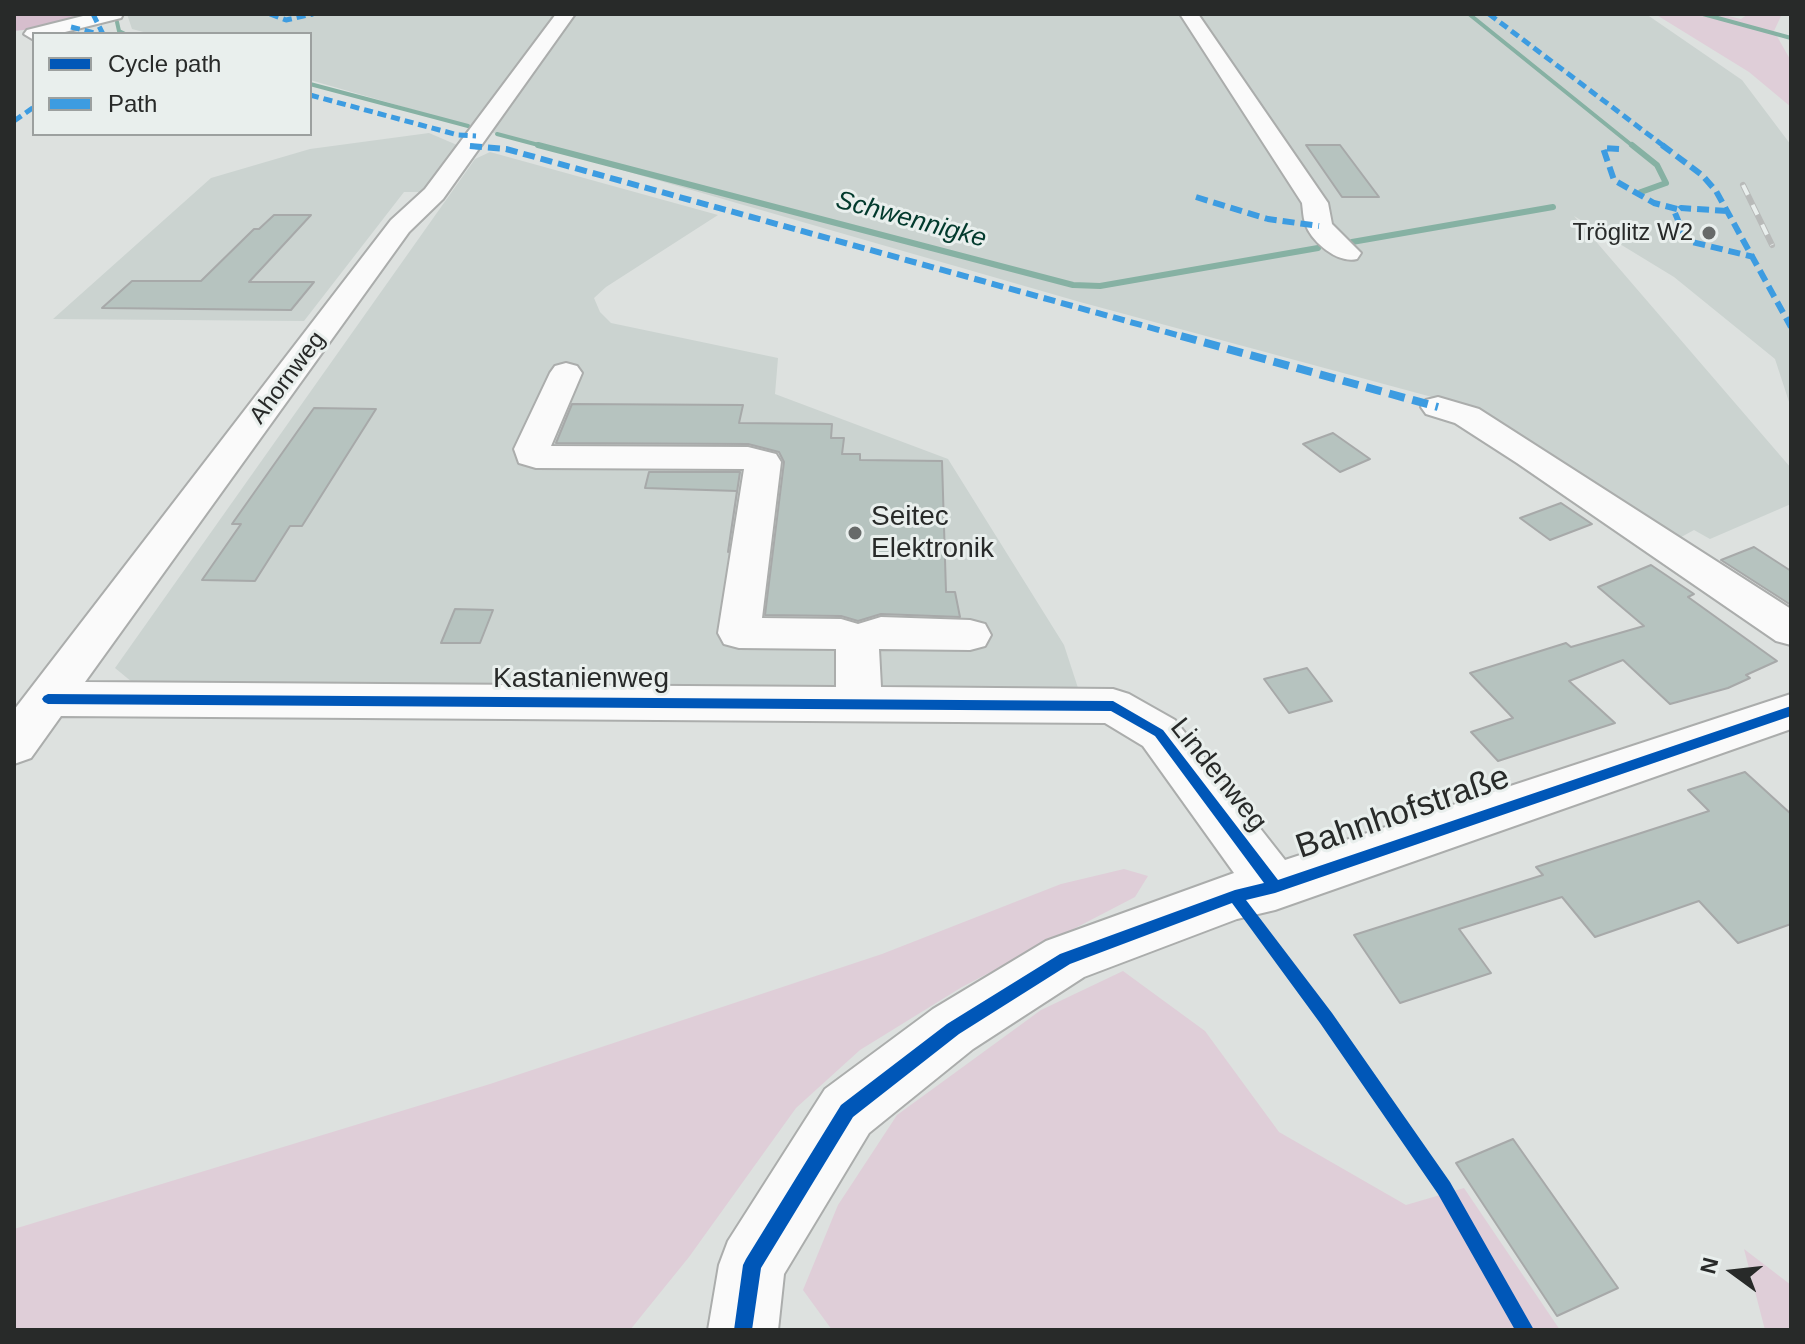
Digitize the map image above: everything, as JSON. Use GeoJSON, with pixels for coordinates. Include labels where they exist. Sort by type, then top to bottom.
{"type":"FeatureCollection","features":[{"type":"Feature","properties":{"kind":"street"},"geometry":{"type":"LineString","coordinates":[[42,32],[114,14]]}},
{"type":"Feature","properties":{"kind":"street","name":"Ahornweg"},"geometry":{"type":"LineString","coordinates":[[14,745],[400,226],[434,194],[566,14]]}},
{"type":"Feature","properties":{"kind":"street"},"geometry":{"type":"LineString","coordinates":[[1189,14],[1315,203],[1319,226],[1347,253]]}},
{"type":"Feature","properties":{"kind":"street"},"geometry":{"type":"LineString","coordinates":[[566,373],[532,455],[748,458],[763,462],[739,633],[841,634],[857,640],[881,632],[970,635]]}},
{"type":"Feature","properties":{"kind":"street"},"geometry":{"type":"LineString","coordinates":[[1438,407],[1467,416],[1505,439],[1791,630]]}},
{"type":"Feature","properties":{"kind":"street"},"geometry":{"type":"LineString","coordinates":[[857,640],[859,705]]}},
{"type":"Feature","properties":{"kind":"street","name":"Kastanienweg"},"geometry":{"type":"LineString","coordinates":[[48,699],[1113,706]]}},
{"type":"Feature","properties":{"kind":"street","name":"Lindenweg"},"geometry":{"type":"LineString","coordinates":[[1113,706],[1159,733],[1275,887]]}},
{"type":"Feature","properties":{"kind":"street","name":"Bahnhofstraße"},"geometry":{"type":"LineString","coordinates":[[743,1330],[752,1265],[847,1111],[953,1029],[1065,959],[1235,896],[1275,887],[1791,711]]}},
{"type":"Feature","properties":{"kind":"shaded area"},"geometry":{"type":"Polygon","coordinates":[[[14,14],[95,14],[59,26],[14,31],[14,14]]]}},
{"type":"Feature","properties":{"kind":"shaded area"},"geometry":{"type":"Polygon","coordinates":[[[127,14],[1646,14],[1742,80],[1791,145],[1791,408],[1775,359],[1674,277],[1574,216],[1791,468],[1791,504],[1710,539],[1694,530],[1674,541],[1518,433],[1469,407],[1080,302],[312,81],[312,32],[143,32],[132,29],[127,14]]]}},
{"type":"Feature","properties":{"kind":"shaded area"},"geometry":{"type":"Polygon","coordinates":[[[1655,14],[1720,14],[1741,19],[1748,14],[1782,14],[1774,31],[1791,61],[1791,107],[1749,72],[1655,14]]]}},
{"type":"Feature","properties":{"kind":"shaded area"},"geometry":{"type":"Polygon","coordinates":[[[429,133],[457,145],[424,192],[404,192],[304,321],[53,319],[211,178],[310,149],[429,133]]]}},
{"type":"Feature","properties":{"kind":"shaded area"},"geometry":{"type":"Polygon","coordinates":[[[490,152],[718,215],[606,287],[594,298],[600,312],[611,323],[778,358],[775,394],[948,459],[1064,645],[1079,691],[132,682],[115,668],[475,159],[490,152]]]}},
{"type":"Feature","properties":{"kind":"shaded area"},"geometry":{"type":"Polygon","coordinates":[[[1124,869],[1148,876],[1135,897],[962,987],[860,1050],[796,1108],[689,1257],[630,1330],[14,1330],[14,1229],[490,1084],[882,954],[1061,884],[1124,869]]]}},
{"type":"Feature","properties":{"kind":"shaded area"},"geometry":{"type":"Polygon","coordinates":[[[1123,971],[1205,1031],[1279,1132],[1406,1205],[1464,1188],[1560,1330],[832,1330],[803,1290],[838,1205],[897,1115],[1041,1010],[1123,971]]]}},
{"type":"Feature","properties":{"kind":"shaded area"},"geometry":{"type":"Polygon","coordinates":[[[1744,1249],[1791,1285],[1791,1330],[1765,1330],[1744,1249]]]}},
{"type":"Feature","properties":{"kind":"building"},"geometry":{"type":"Polygon","coordinates":[[[1306,145],[1340,145],[1379,197],[1342,197],[1306,145]]]}},
{"type":"Feature","properties":{"kind":"building"},"geometry":{"type":"Polygon","coordinates":[[[274,215],[311,215],[249,282],[314,282],[291,310],[102,308],[132,281],[201,281],[254,229],[259,229],[274,215]]]}},
{"type":"Feature","properties":{"kind":"building"},"geometry":{"type":"Polygon","coordinates":[[[572,404],[743,405],[739,423],[832,424],[831,438],[844,438],[842,454],[860,454],[860,460],[942,461],[946,592],[955,592],[960,617],[881,614],[858,621],[841,616],[765,615],[784,462],[779,452],[748,444],[556,443],[572,404]]]}},
{"type":"Feature","properties":{"kind":"building"},"geometry":{"type":"Polygon","coordinates":[[[314,408],[376,409],[302,526],[290,526],[255,581],[202,580],[241,524],[232,524],[314,408]]]}},
{"type":"Feature","properties":{"kind":"building"},"geometry":{"type":"Polygon","coordinates":[[[1333,433],[1370,459],[1340,472],[1303,444],[1333,433]]]}},
{"type":"Feature","properties":{"kind":"building"},"geometry":{"type":"Polygon","coordinates":[[[649,472],[740,472],[728,552],[737,491],[645,488],[649,472]]]}},
{"type":"Feature","properties":{"kind":"building"},"geometry":{"type":"Polygon","coordinates":[[[1561,503],[1592,524],[1550,540],[1520,518],[1561,503]]]}},
{"type":"Feature","properties":{"kind":"building"},"geometry":{"type":"Polygon","coordinates":[[[1754,547],[1791,571],[1791,605],[1721,560],[1754,547]]]}},
{"type":"Feature","properties":{"kind":"building"},"geometry":{"type":"Polygon","coordinates":[[[1651,565],[1694,594],[1688,597],[1777,661],[1746,675],[1750,678],[1728,688],[1670,704],[1623,660],[1569,681],[1615,723],[1498,761],[1471,732],[1513,718],[1470,673],[1566,643],[1571,647],[1644,626],[1598,587],[1651,565]]]}},
{"type":"Feature","properties":{"kind":"building"},"geometry":{"type":"Polygon","coordinates":[[[455,609],[493,610],[480,643],[441,643],[455,609]]]}},
{"type":"Feature","properties":{"kind":"building"},"geometry":{"type":"Polygon","coordinates":[[[1307,668],[1332,701],[1289,713],[1264,679],[1307,668]]]}},
{"type":"Feature","properties":{"kind":"building"},"geometry":{"type":"Polygon","coordinates":[[[1745,772],[1791,814],[1791,924],[1738,943],[1699,901],[1595,937],[1562,897],[1459,929],[1491,973],[1400,1003],[1354,935],[1543,875],[1536,867],[1709,811],[1688,790],[1745,772]]]}},
{"type":"Feature","properties":{"kind":"building"},"geometry":{"type":"Polygon","coordinates":[[[1513,1139],[1618,1288],[1557,1316],[1456,1163],[1513,1139]]]}},
{"type":"Feature","properties":{"kind":"waterway","name":"Schwennigke"},"geometry":{"type":"LineString","coordinates":[[1469,14],[1634,147]]}},
{"type":"Feature","properties":{"kind":"waterway","name":"Schwennigke"},"geometry":{"type":"LineString","coordinates":[[1703,14],[1791,38]]}},
{"type":"Feature","properties":{"kind":"waterway","name":"Schwennigke"},"geometry":{"type":"LineString","coordinates":[[117,22],[121,32]]}},
{"type":"Feature","properties":{"kind":"waterway","name":"Schwennigke"},"geometry":{"type":"LineString","coordinates":[[312,85],[468,126]]}},
{"type":"Feature","properties":{"kind":"waterway","name":"Schwennigke"},"geometry":{"type":"LineString","coordinates":[[497,134],[546,147]]}},
{"type":"Feature","properties":{"kind":"waterway","name":"Schwennigke"},"geometry":{"type":"LineString","coordinates":[[538,145],[1073,285],[1100,286],[1318,248]]}},
{"type":"Feature","properties":{"kind":"waterway","name":"Schwennigke"},"geometry":{"type":"LineString","coordinates":[[1632,145],[1657,165],[1666,183],[1641,192]]}},
{"type":"Feature","properties":{"kind":"waterway","name":"Schwennigke"},"geometry":{"type":"LineString","coordinates":[[1352,242],[1553,207]]}},
{"type":"Feature","properties":{"kind":"railway"},"geometry":{"type":"LineString","coordinates":[[1743,185],[1772,245]]}},
{"type":"Feature","properties":{"kind":"marked path"},"geometry":{"type":"LineString","coordinates":[[93,14],[102,32]]}},
{"type":"Feature","properties":{"kind":"marked path"},"geometry":{"type":"LineString","coordinates":[[270,14],[286,20],[313,14]]}},
{"type":"Feature","properties":{"kind":"marked path"},"geometry":{"type":"LineString","coordinates":[[1489,14],[1702,175],[1716,191],[1791,327]]}},
{"type":"Feature","properties":{"kind":"marked path"},"geometry":{"type":"LineString","coordinates":[[71,27],[91,32]]}},
{"type":"Feature","properties":{"kind":"marked path"},"geometry":{"type":"LineString","coordinates":[[312,96],[458,135],[476,136]]}},
{"type":"Feature","properties":{"kind":"marked path"},"geometry":{"type":"LineString","coordinates":[[14,121],[32,108]]}},
{"type":"Feature","properties":{"kind":"marked path"},"geometry":{"type":"LineString","coordinates":[[470,146],[506,149],[1438,407]]}},
{"type":"Feature","properties":{"kind":"marked path"},"geometry":{"type":"LineString","coordinates":[[1619,149],[1603,148],[1614,180],[1654,203],[1677,209]]}},
{"type":"Feature","properties":{"kind":"marked path"},"geometry":{"type":"LineString","coordinates":[[1196,197],[1268,219],[1319,226]]}},
{"type":"Feature","properties":{"kind":"marked path"},"geometry":{"type":"LineString","coordinates":[[1727,211],[1681,208],[1675,213],[1685,237],[1692,242],[1754,257]]}},
{"type":"Feature","properties":{"kind":"cycle path"},"geometry":{"type":"LineString","coordinates":[[48,699],[1113,706],[1159,733],[1275,887]]}},
{"type":"Feature","properties":{"kind":"cycle path"},"geometry":{"type":"LineString","coordinates":[[743,1330],[752,1265],[847,1111],[953,1029],[1065,959],[1235,896],[1275,887],[1791,711]]}},
{"type":"Feature","properties":{"kind":"cycle path"},"geometry":{"type":"LineString","coordinates":[[1235,896],[1326,1018],[1444,1188],[1525,1330]]}},
{"type":"Feature","properties":{"kind":"place","name":"Tröglitz W2"},"geometry":{"type":"Point","coordinates":[1709,233]}},
{"type":"Feature","properties":{"kind":"place","name":"Seitec Elektronik"},"geometry":{"type":"Point","coordinates":[855,533]}}]}
